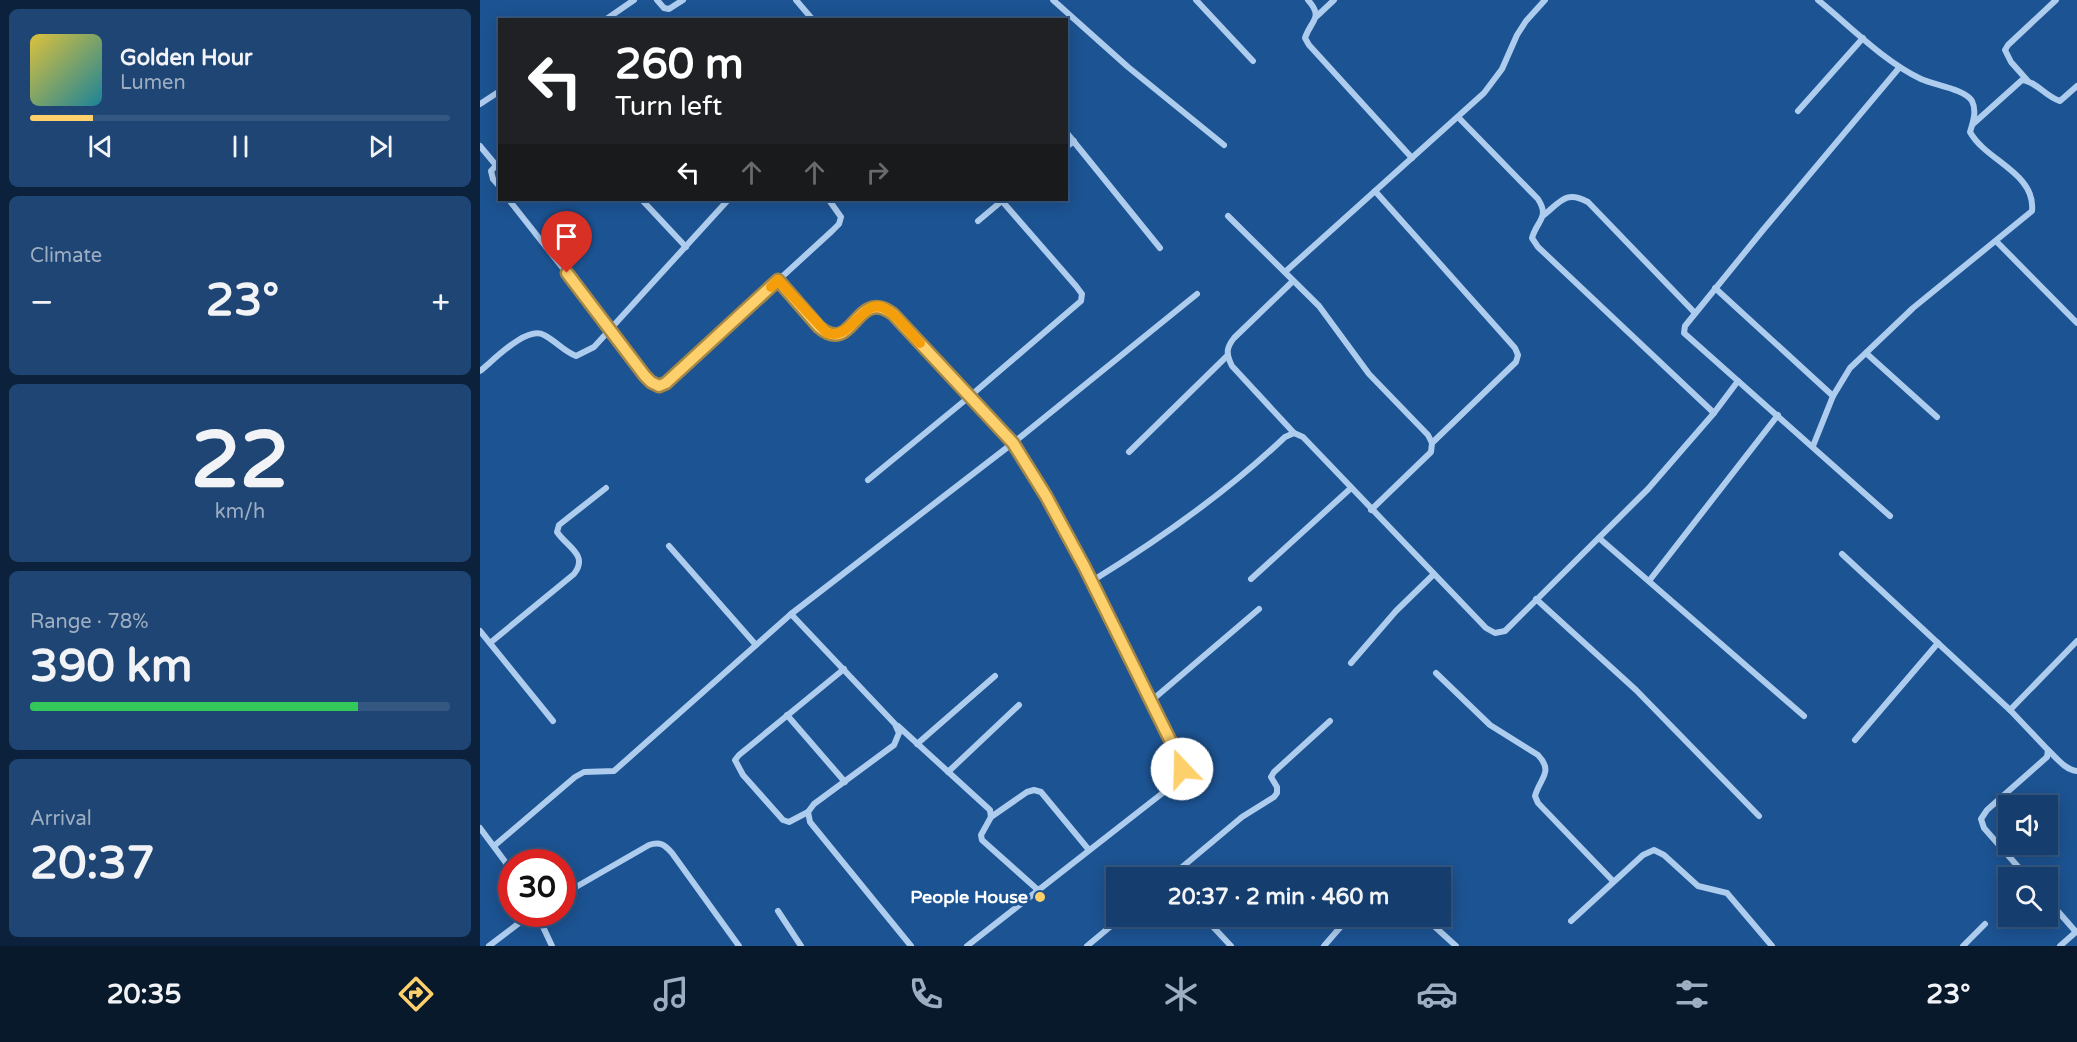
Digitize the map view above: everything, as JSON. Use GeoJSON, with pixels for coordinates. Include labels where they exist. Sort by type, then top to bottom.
{"type":"FeatureCollection","features":[{"type":"Feature","properties":{"kind":"street"},"geometry":{"type":"LineString","coordinates":[[608,18],[634,0]]}},
{"type":"Feature","properties":{"kind":"street"},"geometry":{"type":"LineString","coordinates":[[657,0],[664,8],[669,9],[683,0]]}},
{"type":"Feature","properties":{"kind":"street"},"geometry":{"type":"LineString","coordinates":[[796,0],[811,18]]}},
{"type":"Feature","properties":{"kind":"street"},"geometry":{"type":"LineString","coordinates":[[1053,0],[1128,68],[1224,145]]}},
{"type":"Feature","properties":{"kind":"street"},"geometry":{"type":"LineString","coordinates":[[1196,0],[1253,61]]}},
{"type":"Feature","properties":{"kind":"street"},"geometry":{"type":"LineString","coordinates":[[1308,0],[1316,9],[1317,16]]}},
{"type":"Feature","properties":{"kind":"street"},"geometry":{"type":"LineString","coordinates":[[1334,0],[1317,16],[1305,38],[1308,45],[1412,158]]}},
{"type":"Feature","properties":{"kind":"street"},"geometry":{"type":"LineString","coordinates":[[1285,272],[1458,117],[1495,80],[1517,35],[1545,0]]}},
{"type":"Feature","properties":{"kind":"street"},"geometry":{"type":"LineString","coordinates":[[1813,446],[1833,396],[1850,368],[1913,308],[2032,211],[2033,201],[2029,191],[2018,178],[1975,141],[1970,132],[1975,113],[1971,99],[1899,68],[1818,0]]}},
{"type":"Feature","properties":{"kind":"street"},"geometry":{"type":"LineString","coordinates":[[2056,0],[2004,50],[2011,62],[2028,80],[2048,95],[2060,100],[2077,86]]}},
{"type":"Feature","properties":{"kind":"street"},"geometry":{"type":"LineString","coordinates":[[1798,111],[1863,38]]}},
{"type":"Feature","properties":{"kind":"street"},"geometry":{"type":"LineString","coordinates":[[1890,516],[1684,333],[1685,326],[1715,288],[1899,68]]}},
{"type":"Feature","properties":{"kind":"street"},"geometry":{"type":"LineString","coordinates":[[1973,124],[2016,84],[2022,80],[2028,80]]}},
{"type":"Feature","properties":{"kind":"street"},"geometry":{"type":"LineString","coordinates":[[480,104],[498,92]]}},
{"type":"Feature","properties":{"kind":"street"},"geometry":{"type":"LineString","coordinates":[[1458,117],[1538,199],[1544,208],[1544,215]]}},
{"type":"Feature","properties":{"kind":"street"},"geometry":{"type":"LineString","coordinates":[[1068,134],[1160,248]]}},
{"type":"Feature","properties":{"kind":"street"},"geometry":{"type":"LineString","coordinates":[[1068,146],[1074,141]]}},
{"type":"Feature","properties":{"kind":"street"},"geometry":{"type":"LineString","coordinates":[[480,146],[497,163],[491,171],[493,179],[498,185]]}},
{"type":"Feature","properties":{"kind":"street"},"geometry":{"type":"LineString","coordinates":[[1375,191],[1515,348],[1518,355],[1516,362],[1432,443]]}},
{"type":"Feature","properties":{"kind":"street"},"geometry":{"type":"LineString","coordinates":[[1695,314],[1588,202],[1577,196],[1566,196],[1544,215],[1534,231],[1532,238],[1538,247],[1714,413]]}},
{"type":"Feature","properties":{"kind":"street"},"geometry":{"type":"LineString","coordinates":[[510,201],[645,376],[659,386],[666,383],[839,224],[841,217],[830,201]]}},
{"type":"Feature","properties":{"kind":"street"},"geometry":{"type":"LineString","coordinates":[[643,201],[686,247]]}},
{"type":"Feature","properties":{"kind":"street"},"geometry":{"type":"LineString","coordinates":[[480,371],[531,333],[541,333],[566,352],[576,356],[594,346],[727,201]]}},
{"type":"Feature","properties":{"kind":"street"},"geometry":{"type":"LineString","coordinates":[[978,221],[1002,201]]}},
{"type":"Feature","properties":{"kind":"street"},"geometry":{"type":"LineString","coordinates":[[868,480],[1081,301],[1082,294],[1076,286],[1004,201]]}},
{"type":"Feature","properties":{"kind":"street"},"geometry":{"type":"LineString","coordinates":[[1228,216],[1319,306],[1384,392],[1428,435],[1432,443],[1431,452],[1371,510]]}},
{"type":"Feature","properties":{"kind":"street"},"geometry":{"type":"LineString","coordinates":[[1996,241],[2077,323]]}},
{"type":"Feature","properties":{"kind":"street"},"geometry":{"type":"LineString","coordinates":[[778,280],[819,327],[834,336],[844,332],[865,311],[874,306],[884,307],[1013,443],[1046,496],[1092,581],[1178,756],[1182,769],[1178,781],[967,946]]}},
{"type":"Feature","properties":{"kind":"street"},"geometry":{"type":"LineString","coordinates":[[1293,281],[1228,345],[1227,356],[1232,366],[1294,433],[1303,437],[1486,628],[1495,633],[1505,631],[1648,489],[1714,413],[1738,381]]}},
{"type":"Feature","properties":{"kind":"street"},"geometry":{"type":"LineString","coordinates":[[1715,288],[1833,396]]}},
{"type":"Feature","properties":{"kind":"street"},"geometry":{"type":"LineString","coordinates":[[494,846],[575,777],[584,772],[614,771],[791,614],[1013,443],[1197,294]]}},
{"type":"Feature","properties":{"kind":"street"},"geometry":{"type":"LineString","coordinates":[[1866,353],[1937,417]]}},
{"type":"Feature","properties":{"kind":"street"},"geometry":{"type":"LineString","coordinates":[[1129,452],[1227,356]]}},
{"type":"Feature","properties":{"kind":"street"},"geometry":{"type":"LineString","coordinates":[[1649,581],[1778,415]]}},
{"type":"Feature","properties":{"kind":"street"},"geometry":{"type":"LineString","coordinates":[[1092,581],[1164,535],[1285,436],[1294,433]]}},
{"type":"Feature","properties":{"kind":"street"},"geometry":{"type":"LineString","coordinates":[[490,643],[574,574],[580,566],[576,553],[557,532],[559,525],[606,488]]}},
{"type":"Feature","properties":{"kind":"street"},"geometry":{"type":"LineString","coordinates":[[1251,579],[1351,488]]}},
{"type":"Feature","properties":{"kind":"street"},"geometry":{"type":"LineString","coordinates":[[1599,538],[1804,716]]}},
{"type":"Feature","properties":{"kind":"street"},"geometry":{"type":"LineString","coordinates":[[669,546],[756,645]]}},
{"type":"Feature","properties":{"kind":"street"},"geometry":{"type":"LineString","coordinates":[[1842,554],[2010,710],[2048,750],[2072,771],[2077,771]]}},
{"type":"Feature","properties":{"kind":"street"},"geometry":{"type":"LineString","coordinates":[[1351,663],[1396,611],[1434,574]]}},
{"type":"Feature","properties":{"kind":"street"},"geometry":{"type":"LineString","coordinates":[[1536,599],[1636,690],[1759,816]]}},
{"type":"Feature","properties":{"kind":"street"},"geometry":{"type":"LineString","coordinates":[[1151,700],[1259,609]]}},
{"type":"Feature","properties":{"kind":"street"},"geometry":{"type":"LineString","coordinates":[[791,614],[895,724],[990,810],[991,817]]}},
{"type":"Feature","properties":{"kind":"street"},"geometry":{"type":"LineString","coordinates":[[480,631],[553,721]]}},
{"type":"Feature","properties":{"kind":"street"},"geometry":{"type":"LineString","coordinates":[[2010,710],[2077,641]]}},
{"type":"Feature","properties":{"kind":"street"},"geometry":{"type":"LineString","coordinates":[[1855,741],[1938,643]]}},
{"type":"Feature","properties":{"kind":"street"},"geometry":{"type":"LineString","coordinates":[[844,669],[735,760],[742,775],[783,820],[789,822],[808,812],[814,804],[894,745],[899,733],[895,724]]}},
{"type":"Feature","properties":{"kind":"street"},"geometry":{"type":"LineString","coordinates":[[1436,673],[1490,725],[1544,761],[1546,773],[1535,796],[1538,803],[1613,881]]}},
{"type":"Feature","properties":{"kind":"street"},"geometry":{"type":"LineString","coordinates":[[917,744],[995,676]]}},
{"type":"Feature","properties":{"kind":"street"},"geometry":{"type":"LineString","coordinates":[[948,772],[1019,705]]}},
{"type":"Feature","properties":{"kind":"street"},"geometry":{"type":"LineString","coordinates":[[787,715],[845,782]]}},
{"type":"Feature","properties":{"kind":"street"},"geometry":{"type":"LineString","coordinates":[[1182,867],[1242,817],[1274,797],[1277,793],[1271,777],[1274,772],[1330,721]]}},
{"type":"Feature","properties":{"kind":"street"},"geometry":{"type":"LineString","coordinates":[[2018,867],[1984,828],[1981,819],[1987,810],[2047,757],[2048,750]]}},
{"type":"Feature","properties":{"kind":"street"},"geometry":{"type":"LineString","coordinates":[[1038,890],[982,840],[981,835],[991,817],[1027,792],[1034,790],[1041,792],[1089,850]]}},
{"type":"Feature","properties":{"kind":"street"},"geometry":{"type":"LineString","coordinates":[[808,812],[810,822],[911,946]]}},
{"type":"Feature","properties":{"kind":"street"},"geometry":{"type":"LineString","coordinates":[[480,828],[498,852]]}},
{"type":"Feature","properties":{"kind":"street"},"geometry":{"type":"LineString","coordinates":[[576,887],[649,845],[657,842],[666,845],[739,946]]}},
{"type":"Feature","properties":{"kind":"street"},"geometry":{"type":"LineString","coordinates":[[1571,921],[1643,855],[1654,850],[1664,855],[1698,886],[1727,893],[1772,946]]}},
{"type":"Feature","properties":{"kind":"street"},"geometry":{"type":"LineString","coordinates":[[778,911],[801,946]]}},
{"type":"Feature","properties":{"kind":"street"},"geometry":{"type":"LineString","coordinates":[[2058,911],[2076,931],[2060,946]]}},
{"type":"Feature","properties":{"kind":"street"},"geometry":{"type":"LineString","coordinates":[[1963,946],[1984,924]]}},
{"type":"Feature","properties":{"kind":"street"},"geometry":{"type":"LineString","coordinates":[[489,946],[514,927]]}},
{"type":"Feature","properties":{"kind":"street"},"geometry":{"type":"LineString","coordinates":[[543,927],[552,946]]}},
{"type":"Feature","properties":{"kind":"street"},"geometry":{"type":"LineString","coordinates":[[1087,946],[1109,927]]}},
{"type":"Feature","properties":{"kind":"street"},"geometry":{"type":"LineString","coordinates":[[1213,927],[1231,946]]}},
{"type":"Feature","properties":{"kind":"street"},"geometry":{"type":"LineString","coordinates":[[1324,946],[1340,927]]}},
{"type":"Feature","properties":{"kind":"street"},"geometry":{"type":"LineString","coordinates":[[1436,927],[1456,946]]}},
{"type":"Feature","properties":{"kind":"slow traffic"},"geometry":{"type":"LineString","coordinates":[[771,287],[778,280],[819,327],[834,336],[844,332],[865,311],[874,306],[884,307],[893,314],[920,343]]}},
{"type":"Feature","properties":{"kind":"place","name":"People House"},"geometry":{"type":"Point","coordinates":[1040,897]}},
{"type":"Feature","properties":{"kind":"route"},"geometry":{"type":"LineString","coordinates":[[567,273],[645,376],[659,386],[666,383],[778,280],[819,327],[834,336],[844,332],[865,311],[874,306],[884,307],[893,314],[1013,443],[1046,496],[1092,581],[1178,756],[1182,769]]}}]}
